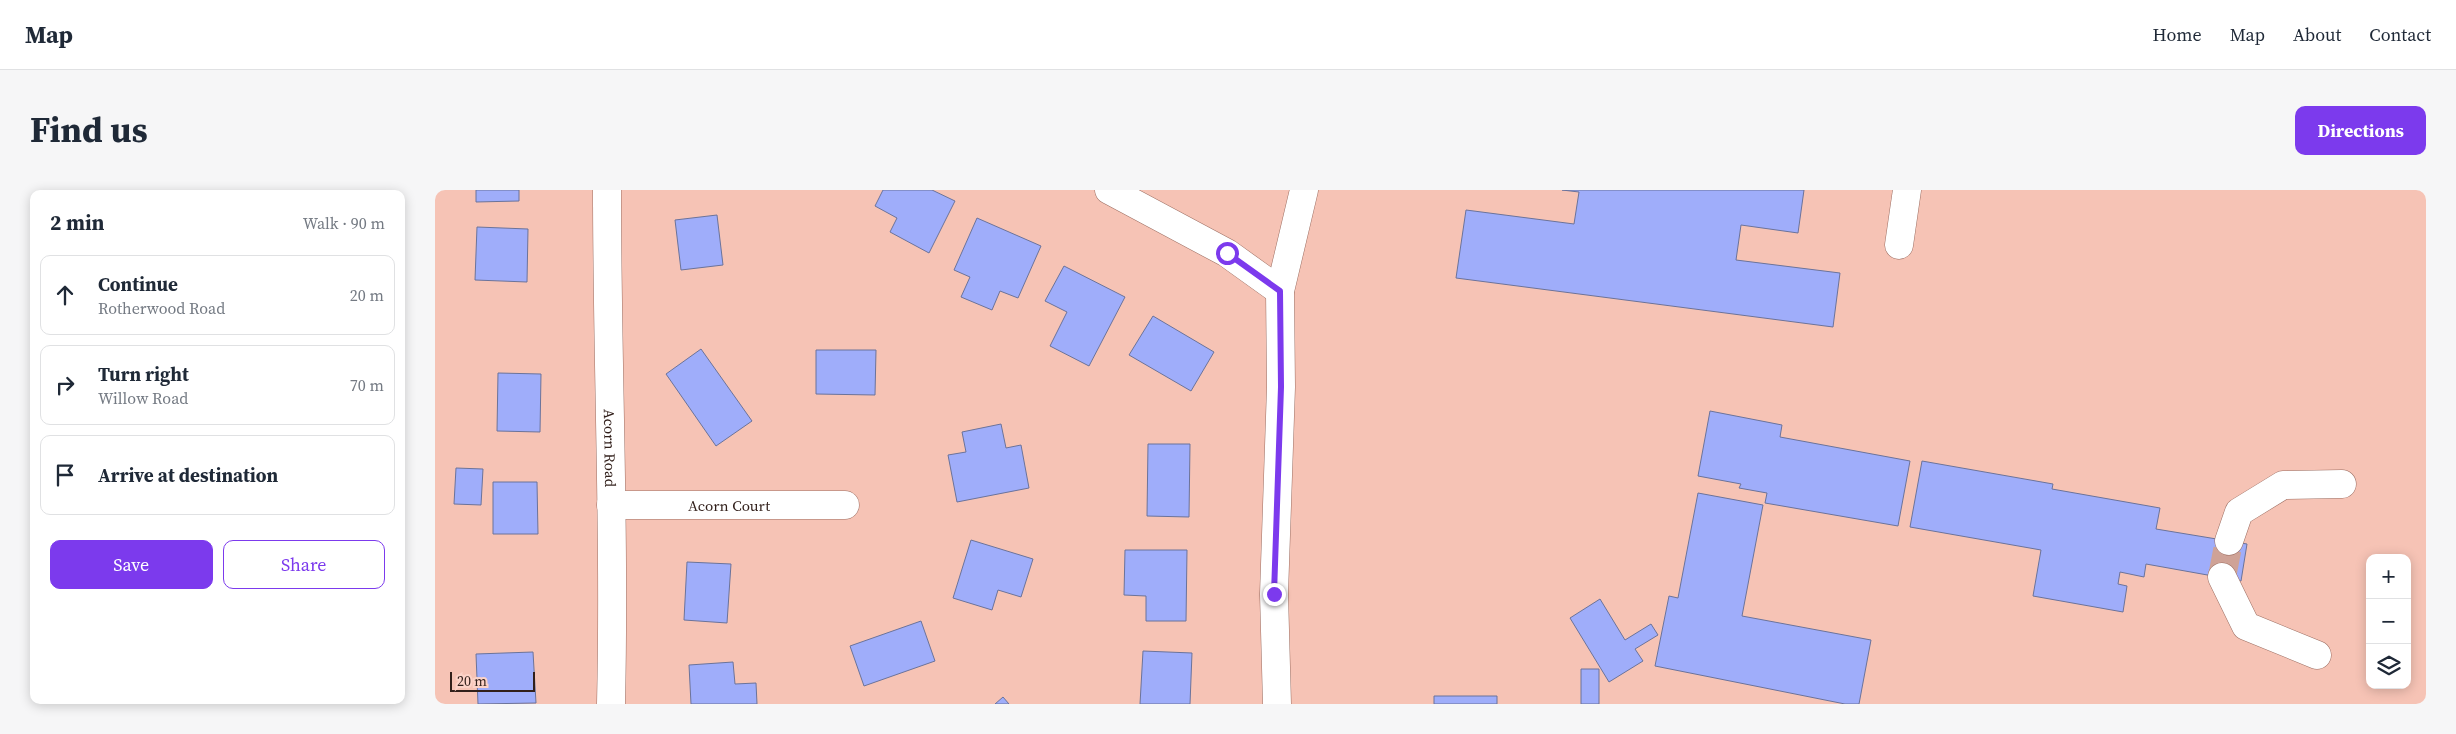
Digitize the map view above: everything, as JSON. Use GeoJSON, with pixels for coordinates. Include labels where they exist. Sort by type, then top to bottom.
{"type":"FeatureCollection","features":[{"type":"Feature","properties":{"kind":"street","name":"Acorn Road"},"geometry":{"type":"LineString","coordinates":[[607,190],[607,362],[613,618],[611,704]]}},
{"type":"Feature","properties":{"kind":"street"},"geometry":{"type":"LineString","coordinates":[[1109,190],[1227,253],[1280,291]]}},
{"type":"Feature","properties":{"kind":"street"},"geometry":{"type":"LineString","coordinates":[[1277,704],[1274,594],[1281,387],[1280,291],[1304,190]]}},
{"type":"Feature","properties":{"kind":"street"},"geometry":{"type":"LineString","coordinates":[[1899,246],[1907,190]]}},
{"type":"Feature","properties":{"kind":"street"},"geometry":{"type":"LineString","coordinates":[[2229,541],[2239,512],[2283,485],[2342,484]]}},
{"type":"Feature","properties":{"kind":"street","name":"Acorn Court"},"geometry":{"type":"LineString","coordinates":[[611,505],[845,505]]}},
{"type":"Feature","properties":{"kind":"street"},"geometry":{"type":"LineString","coordinates":[[2222,577],[2246,626],[2317,656]]}},
{"type":"Feature","properties":{"kind":"building"},"geometry":{"type":"Polygon","coordinates":[[[476,190],[519,190],[519,201],[476,202],[476,190]]]}},
{"type":"Feature","properties":{"kind":"building"},"geometry":{"type":"Polygon","coordinates":[[[883,190],[932,190],[955,201],[929,253],[890,232],[897,218],[875,206],[883,190]]]}},
{"type":"Feature","properties":{"kind":"building"},"geometry":{"type":"Polygon","coordinates":[[[1562,190],[1804,190],[1798,233],[1741,225],[1736,260],[1840,273],[1833,327],[1456,278],[1466,210],[1574,224],[1579,192],[1562,190]]]}},
{"type":"Feature","properties":{"kind":"building"},"geometry":{"type":"Polygon","coordinates":[[[717,215],[723,265],[681,270],[675,220],[717,215]]]}},
{"type":"Feature","properties":{"kind":"building"},"geometry":{"type":"Polygon","coordinates":[[[977,218],[1041,246],[1018,298],[1000,291],[992,310],[961,297],[970,277],[954,270],[977,218]]]}},
{"type":"Feature","properties":{"kind":"building"},"geometry":{"type":"Polygon","coordinates":[[[477,227],[528,229],[527,282],[475,280],[477,227]]]}},
{"type":"Feature","properties":{"kind":"building"},"geometry":{"type":"Polygon","coordinates":[[[1064,266],[1125,297],[1089,366],[1050,346],[1067,312],[1045,301],[1064,266]]]}},
{"type":"Feature","properties":{"kind":"building"},"geometry":{"type":"Polygon","coordinates":[[[1153,316],[1214,352],[1191,391],[1129,355],[1153,316]]]}},
{"type":"Feature","properties":{"kind":"building"},"geometry":{"type":"Polygon","coordinates":[[[701,349],[752,421],[716,446],[666,374],[701,349]]]}},
{"type":"Feature","properties":{"kind":"building"},"geometry":{"type":"Polygon","coordinates":[[[816,350],[876,350],[875,395],[816,394],[816,350]]]}},
{"type":"Feature","properties":{"kind":"building"},"geometry":{"type":"Polygon","coordinates":[[[498,373],[541,374],[540,432],[497,431],[498,373]]]}},
{"type":"Feature","properties":{"kind":"building"},"geometry":{"type":"Polygon","coordinates":[[[1710,411],[1782,425],[1780,437],[1910,461],[1898,526],[1765,503],[1767,493],[1739,488],[1741,484],[1698,476],[1710,411]]]}},
{"type":"Feature","properties":{"kind":"building"},"geometry":{"type":"Polygon","coordinates":[[[1001,424],[1006,448],[1021,445],[1029,488],[957,502],[948,455],[966,452],[962,432],[1001,424]]]}},
{"type":"Feature","properties":{"kind":"building"},"geometry":{"type":"Polygon","coordinates":[[[1148,444],[1190,444],[1189,517],[1147,516],[1148,444]]]}},
{"type":"Feature","properties":{"kind":"building"},"geometry":{"type":"Polygon","coordinates":[[[1922,461],[2053,484],[2052,489],[2160,508],[2156,529],[2247,544],[2241,581],[2146,564],[2144,577],[2120,572],[2118,584],[2127,586],[2123,612],[2033,596],[2041,550],[1910,527],[1922,461]]]}},
{"type":"Feature","properties":{"kind":"building"},"geometry":{"type":"Polygon","coordinates":[[[456,468],[483,469],[481,505],[454,504],[456,468]]]}},
{"type":"Feature","properties":{"kind":"building"},"geometry":{"type":"Polygon","coordinates":[[[493,482],[537,482],[538,534],[493,534],[493,482]]]}},
{"type":"Feature","properties":{"kind":"building"},"geometry":{"type":"Polygon","coordinates":[[[1698,493],[1763,505],[1742,616],[1871,640],[1859,704],[1845,704],[1655,666],[1669,596],[1678,598],[1698,493]]]}},
{"type":"Feature","properties":{"kind":"building"},"geometry":{"type":"Polygon","coordinates":[[[971,540],[1033,559],[1021,597],[998,590],[992,610],[953,598],[971,540]]]}},
{"type":"Feature","properties":{"kind":"building"},"geometry":{"type":"Polygon","coordinates":[[[1125,550],[1187,550],[1186,621],[1146,621],[1146,596],[1124,595],[1125,550]]]}},
{"type":"Feature","properties":{"kind":"building"},"geometry":{"type":"Polygon","coordinates":[[[687,562],[731,564],[727,623],[684,620],[687,562]]]}},
{"type":"Feature","properties":{"kind":"building"},"geometry":{"type":"Polygon","coordinates":[[[1600,599],[1625,640],[1651,624],[1658,635],[1635,649],[1643,661],[1609,682],[1570,618],[1600,599]]]}},
{"type":"Feature","properties":{"kind":"building"},"geometry":{"type":"Polygon","coordinates":[[[921,621],[935,661],[864,686],[850,646],[921,621]]]}},
{"type":"Feature","properties":{"kind":"building"},"geometry":{"type":"Polygon","coordinates":[[[1143,651],[1192,653],[1190,704],[1140,704],[1143,651]]]}},
{"type":"Feature","properties":{"kind":"building"},"geometry":{"type":"Polygon","coordinates":[[[533,652],[536,703],[478,704],[476,654],[533,652]]]}},
{"type":"Feature","properties":{"kind":"building"},"geometry":{"type":"Polygon","coordinates":[[[733,662],[735,684],[756,683],[757,704],[691,704],[689,665],[733,662]]]}},
{"type":"Feature","properties":{"kind":"building"},"geometry":{"type":"Polygon","coordinates":[[[1581,669],[1599,669],[1599,704],[1581,704],[1581,669]]]}},
{"type":"Feature","properties":{"kind":"building"},"geometry":{"type":"Polygon","coordinates":[[[1434,696],[1497,696],[1497,704],[1434,704],[1434,696]]]}},
{"type":"Feature","properties":{"kind":"building"},"geometry":{"type":"Polygon","coordinates":[[[1003,697],[1009,704],[995,704],[1003,697]]]}},
{"type":"Feature","properties":{"kind":"tunnel"},"geometry":{"type":"LineString","coordinates":[[2222,577],[2229,541]]}},
{"type":"Feature","properties":{"kind":"route"},"geometry":{"type":"LineString","coordinates":[[1227,253],[1280,291],[1281,387],[1274,594]]}}]}
